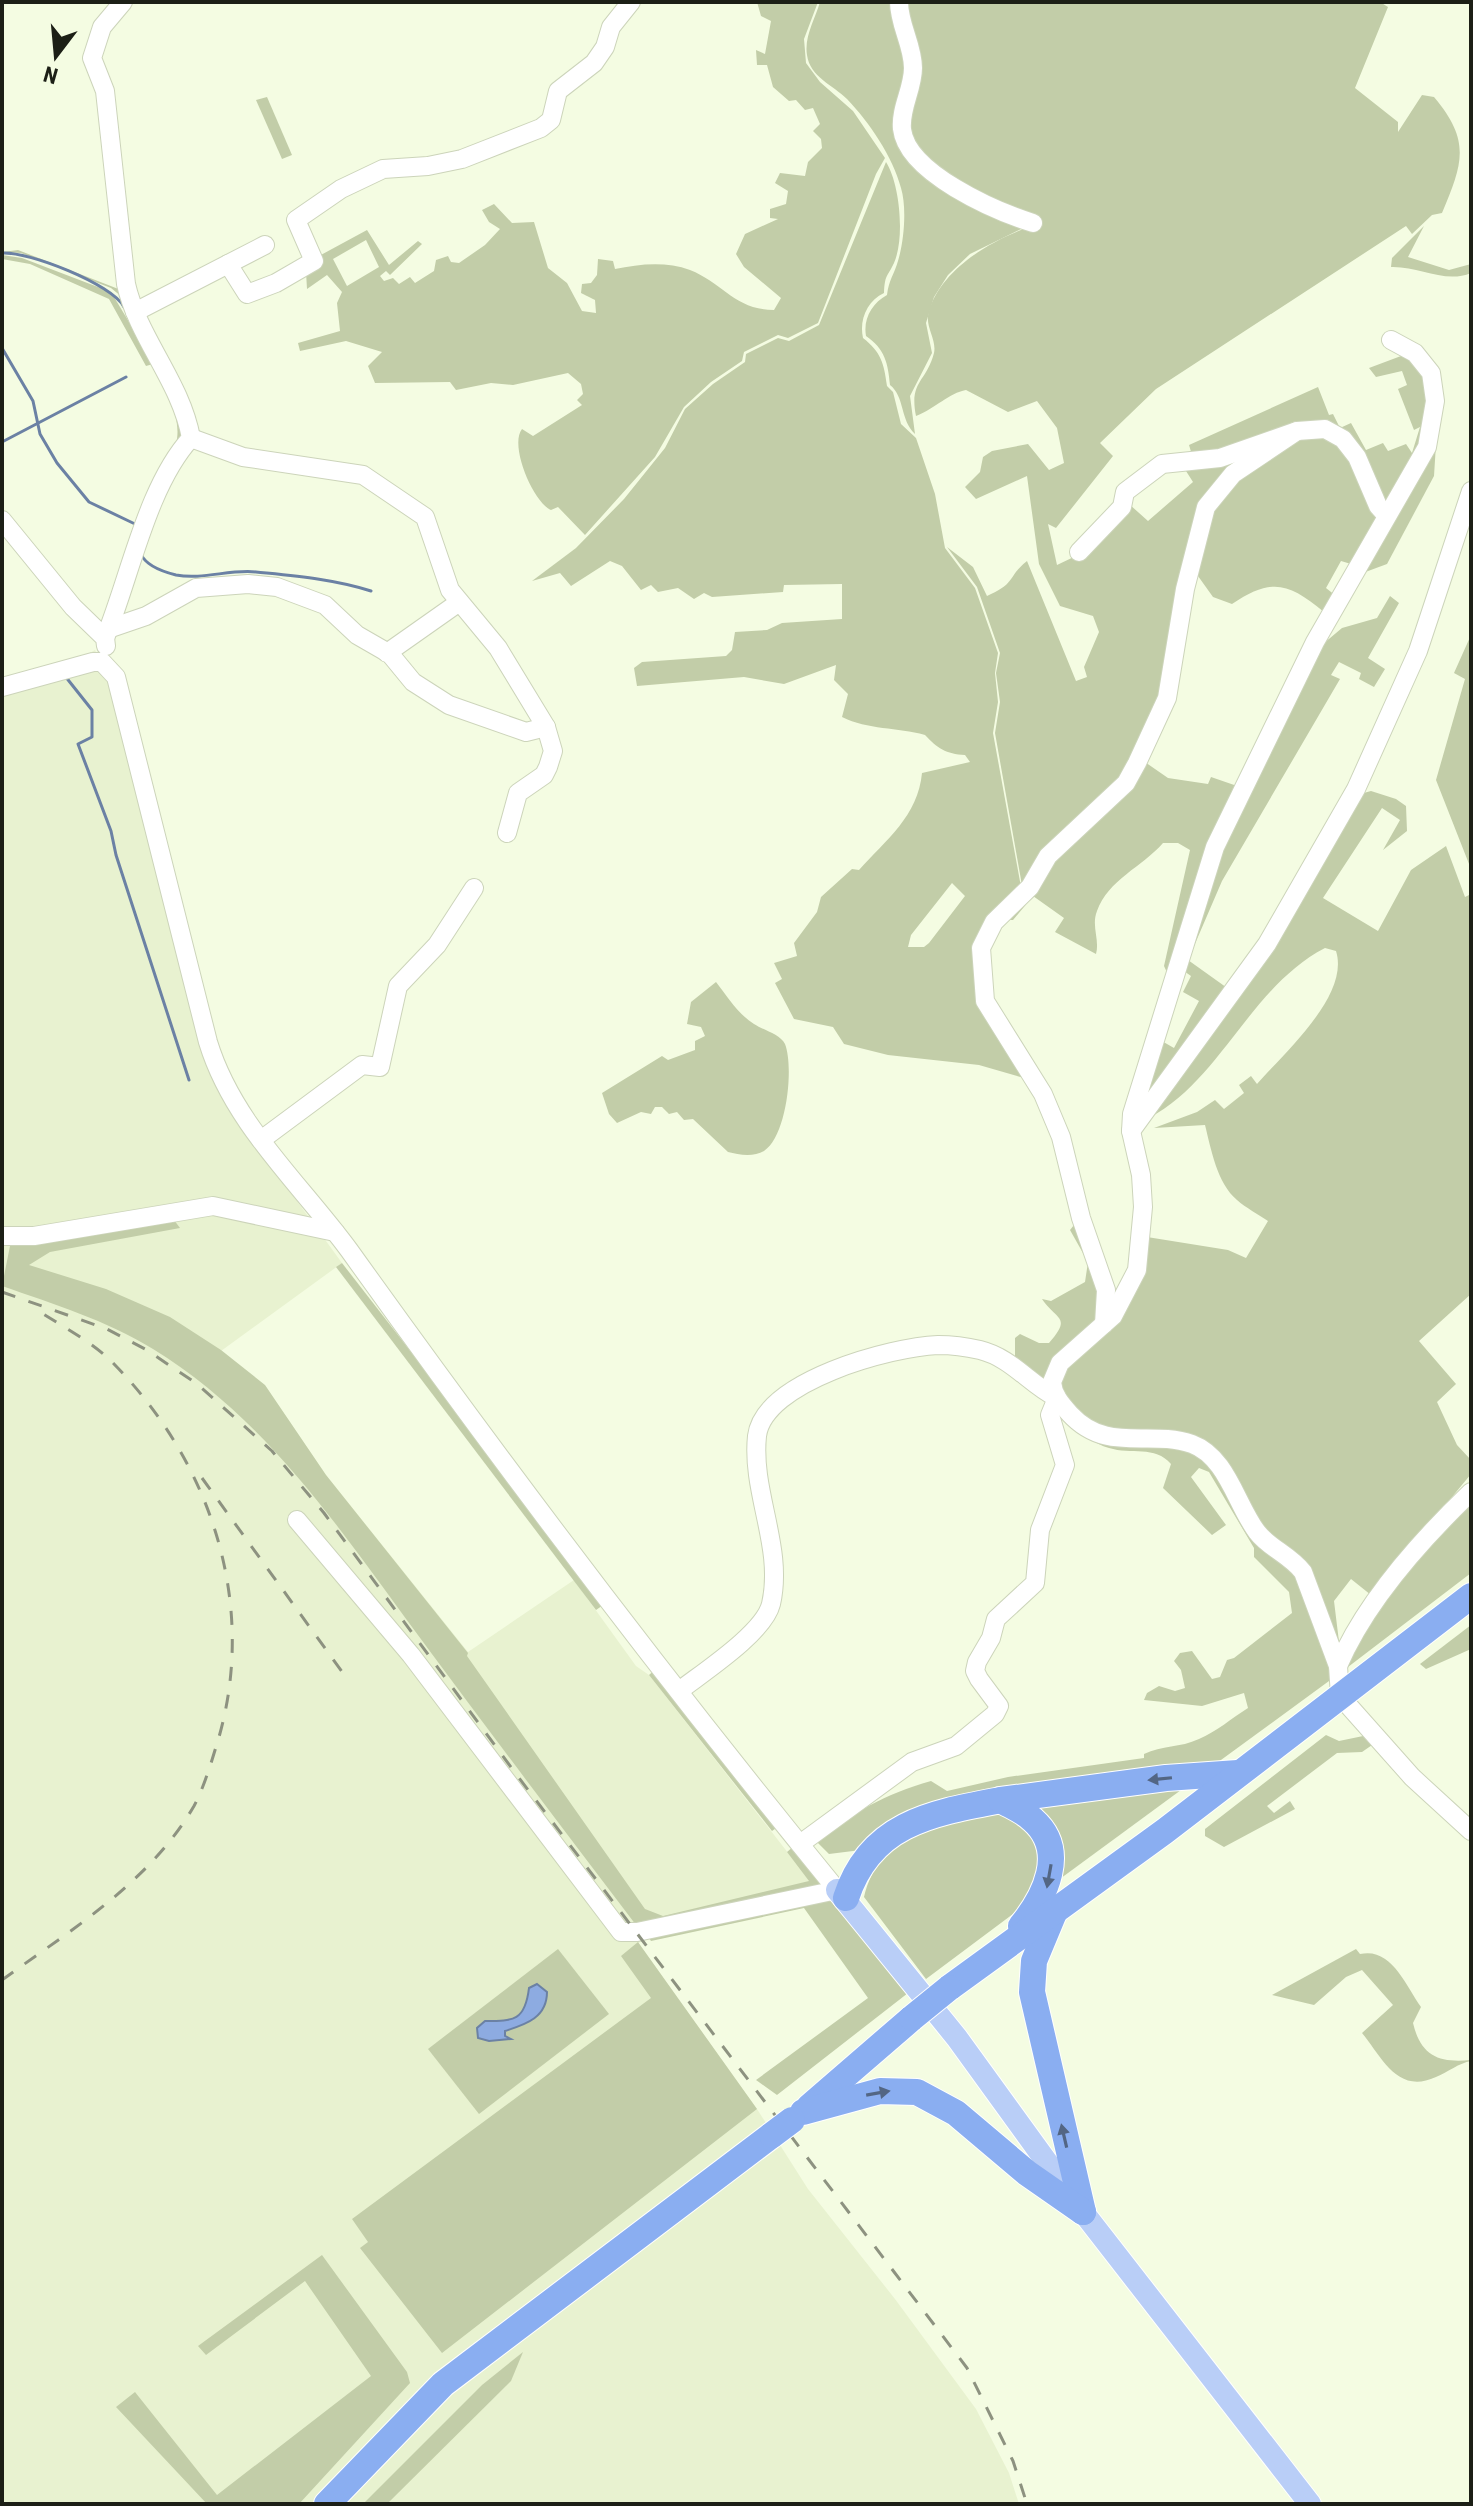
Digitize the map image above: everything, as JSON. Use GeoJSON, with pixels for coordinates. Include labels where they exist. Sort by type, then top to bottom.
{"type":"FeatureCollection","features":[{"type":"Feature","properties":{"kind":"highway"},"geometry":{"type":"LineString","coordinates":[[327,2504],[443,2384],[789,2122],[949,1988],[1054,1913],[1471,1596]]}},
{"type":"Feature","properties":{"kind":"highway"},"geometry":{"type":"LineString","coordinates":[[841,1894],[867,1855],[898,1829],[946,1811],[1001,1800],[1166,1778],[1238,1773]]}},
{"type":"Feature","properties":{"kind":"highway"},"geometry":{"type":"LineString","coordinates":[[1000,1951],[1039,1905],[1048,1887],[1051,1862],[1046,1840],[1035,1821],[1001,1800]]}},
{"type":"Feature","properties":{"kind":"highway"},"geometry":{"type":"LineString","coordinates":[[1054,1913],[1034,1961],[1032,1992],[1083,2212]]}},
{"type":"Feature","properties":{"kind":"highway"},"geometry":{"type":"LineString","coordinates":[[789,2122],[880,2091],[917,2092],[956,2113],[1027,2173],[1083,2212]]}},
{"type":"Feature","properties":{"kind":"main road"},"geometry":{"type":"LineString","coordinates":[[841,1894],[957,2038],[1083,2212],[1310,2504]]}},
{"type":"Feature","properties":{"kind":"street"},"geometry":{"type":"LineString","coordinates":[[123,2],[102,27],[92,58],[105,91],[126,284],[135,312],[157,351],[191,438],[243,457],[363,475],[425,517],[450,590],[498,648],[546,727],[553,751],[544,775],[518,793],[507,833]]}},
{"type":"Feature","properties":{"kind":"street"},"geometry":{"type":"LineString","coordinates":[[228,264],[247,294],[276,283],[314,261],[296,220],[341,189],[383,169],[428,166],[462,159],[541,128],[551,120],[558,91],[594,63],[605,47],[611,27],[631,2]]}},
{"type":"Feature","properties":{"kind":"street"},"geometry":{"type":"LineString","coordinates":[[899,2],[913,70],[902,128],[910,151],[930,170],[979,200],[1033,223]]}},
{"type":"Feature","properties":{"kind":"street"},"geometry":{"type":"LineString","coordinates":[[135,312],[265,245]]}},
{"type":"Feature","properties":{"kind":"street"},"geometry":{"type":"LineString","coordinates":[[800,1844],[912,1762],[956,1746],[995,1714],[999,1706],[975,1671],[977,1662],[991,1638],[996,1619],[1035,1583],[1040,1530],[1065,1465],[1050,1415],[1057,1398],[1052,1382],[1056,1367],[1104,1324],[1132,1284],[1140,1255],[1141,1175],[1131,1131],[1148,1055],[1215,847],[1315,642],[1427,447],[1435,401],[1433,380],[1426,364],[1391,340]]}},
{"type":"Feature","properties":{"kind":"street"},"geometry":{"type":"LineString","coordinates":[[1079,552],[1122,507],[1125,492],[1162,464],[1220,458],[1297,431],[1325,429],[1343,439],[1365,470],[1378,506],[1386,515]]}},
{"type":"Feature","properties":{"kind":"street"},"geometry":{"type":"LineString","coordinates":[[1104,1324],[1106,1290],[1081,1218],[1061,1137],[1043,1094],[985,1001],[981,948],[994,922],[1030,887],[1048,856],[1126,783],[1137,763],[1167,698],[1185,589],[1206,507],[1233,474],[1297,431]]}},
{"type":"Feature","properties":{"kind":"street"},"geometry":{"type":"LineString","coordinates":[[108,667],[106,633],[142,530],[175,459],[191,438]]}},
{"type":"Feature","properties":{"kind":"street"},"geometry":{"type":"LineString","coordinates":[[1131,1131],[1267,944],[1356,789],[1422,639],[1471,491]]}},
{"type":"Feature","properties":{"kind":"street"},"geometry":{"type":"LineString","coordinates":[[2,520],[73,607],[106,633]]}},
{"type":"Feature","properties":{"kind":"street"},"geometry":{"type":"LineString","coordinates":[[106,633],[146,616],[196,588],[263,584],[315,599],[357,635],[387,653],[413,682],[449,705],[526,732],[546,727]]}},
{"type":"Feature","properties":{"kind":"street"},"geometry":{"type":"LineString","coordinates":[[387,653],[458,603]]}},
{"type":"Feature","properties":{"kind":"street"},"geometry":{"type":"LineString","coordinates":[[2,687],[44,678],[85,663],[102,662],[116,677],[215,1066],[228,1094],[679,1691],[841,1894],[637,1932],[621,1932],[411,1655],[297,1520]]}},
{"type":"Feature","properties":{"kind":"street"},"geometry":{"type":"LineString","coordinates":[[261,1140],[362,1065],[380,1067],[398,986],[437,945],[474,888]]}},
{"type":"Feature","properties":{"kind":"street"},"geometry":{"type":"LineString","coordinates":[[2,1236],[34,1236],[213,1206],[335,1232]]}},
{"type":"Feature","properties":{"kind":"street"},"geometry":{"type":"LineString","coordinates":[[679,1691],[752,1632],[771,1604],[774,1558],[758,1478],[756,1449],[763,1417],[799,1386],[858,1360],[935,1345],[982,1351],[999,1357],[1057,1398],[1075,1419],[1103,1435],[1125,1440],[1179,1441],[1208,1454],[1265,1542],[1295,1561],[1303,1572],[1338,1666],[1340,1696],[1404,1769],[1471,1831]]}},
{"type":"Feature","properties":{"kind":"street"},"geometry":{"type":"LineString","coordinates":[[1338,1666],[1356,1629],[1383,1591],[1471,1492]]}},
{"type":"Feature","properties":{"kind":"shaded area"},"geometry":{"type":"Polygon","coordinates":[[[757,2],[818,2],[804,39],[806,63],[820,82],[853,111],[885,158],[818,323],[788,338],[778,335],[744,352],[742,361],[711,382],[684,407],[655,457],[585,535],[558,507],[551,510],[537,496],[525,472],[519,447],[522,429],[533,436],[582,405],[577,400],[583,394],[581,384],[568,373],[513,385],[491,383],[456,390],[450,382],[375,383],[368,366],[382,352],[346,341],[300,351],[298,343],[340,331],[337,303],[342,292],[327,275],[307,289],[306,272],[319,256],[367,230],[389,265],[418,241],[422,244],[390,275],[386,271],[380,276],[384,281],[393,278],[399,284],[410,277],[415,283],[434,271],[436,260],[448,256],[451,262],[459,263],[485,245],[500,229],[489,222],[482,210],[494,204],[512,223],[534,222],[548,268],[567,283],[582,311],[596,313],[595,300],[581,293],[582,284],[591,283],[597,275],[598,259],[613,261],[615,269],[652,264],[681,267],[701,275],[749,306],[774,310],[781,298],[744,267],[736,254],[745,234],[778,219],[770,218],[770,209],[786,204],[788,191],[775,183],[780,173],[805,176],[808,162],[822,148],[821,139],[813,131],[820,124],[813,108],[805,110],[796,100],[789,101],[773,87],[767,65],[757,65],[756,50],[765,54],[771,21],[761,16],[757,2]],[[366,240],[333,259],[347,286],[379,267],[366,240]]]}},
{"type":"Feature","properties":{"kind":"shaded area"},"geometry":{"type":"Polygon","coordinates":[[[820,2],[898,2],[906,41],[907,152],[1029,225],[970,254],[948,275],[934,297],[926,323],[932,353],[910,396],[915,434],[890,385],[884,357],[866,336],[865,330],[870,312],[887,295],[898,261],[904,224],[903,196],[892,164],[872,129],[847,99],[817,75],[809,63],[807,42],[820,2]]]}},
{"type":"Feature","properties":{"kind":"shaded area"},"geometry":{"type":"Polygon","coordinates":[[[900,2],[1380,2],[1388,7],[1355,88],[1398,122],[1398,132],[1422,95],[1434,97],[1454,127],[1460,153],[1455,180],[1442,213],[1432,215],[1412,234],[1406,226],[1156,389],[1100,443],[1113,456],[1056,528],[1048,524],[1057,565],[1080,554],[1129,504],[1148,521],[1193,482],[1186,471],[1197,460],[1271,441],[1218,486],[1170,680],[1136,762],[1023,891],[995,733],[1000,702],[996,673],[1000,653],[977,587],[947,547],[973,567],[987,596],[1008,583],[1027,561],[1076,681],[1087,677],[1084,667],[1099,632],[1093,616],[1060,606],[1039,564],[1027,476],[976,499],[965,487],[980,472],[983,457],[992,451],[1028,444],[1049,470],[1064,463],[1057,428],[1037,401],[1008,412],[966,390],[916,416],[914,404],[917,389],[934,353],[928,317],[936,295],[946,280],[975,254],[1009,235],[1042,223],[980,200],[906,140],[911,83],[900,2]]]}},
{"type":"Feature","properties":{"kind":"shaded area"},"geometry":{"type":"Polygon","coordinates":[[[267,97],[292,155],[282,159],[256,100],[267,97]]]}},
{"type":"Feature","properties":{"kind":"shaded area"},"geometry":{"type":"Polygon","coordinates":[[[886,162],[898,197],[899,240],[884,293],[873,301],[866,312],[862,324],[863,338],[881,359],[901,424],[916,438],[935,494],[945,548],[975,588],[998,653],[995,673],[998,702],[993,733],[1021,887],[992,921],[979,986],[1031,1080],[979,1065],[888,1055],[844,1044],[833,1027],[794,1019],[775,983],[782,979],[774,963],[797,956],[794,943],[817,912],[821,897],[852,869],[859,870],[899,826],[914,802],[922,773],[970,762],[965,755],[942,750],[925,735],[862,724],[842,717],[848,694],[834,680],[836,665],[784,684],[744,677],[637,686],[634,668],[642,662],[726,656],[732,650],[735,632],[767,630],[782,623],[842,619],[842,584],[784,585],[783,592],[712,597],[704,593],[694,599],[678,588],[658,592],[651,585],[641,590],[622,566],[610,561],[571,586],[560,573],[532,581],[576,548],[624,499],[665,448],[685,409],[713,384],[745,362],[746,354],[778,338],[789,341],[819,325],[886,162]],[[952,883],[911,935],[908,947],[924,947],[929,943],[965,896],[952,883]]]}},
{"type":"Feature","properties":{"kind":"shaded area"},"geometry":{"type":"Polygon","coordinates":[[[1424,226],[1408,257],[1449,270],[1471,264],[1471,273],[1451,277],[1391,267],[1392,258],[1424,226]]]}},
{"type":"Feature","properties":{"kind":"shaded area"},"geometry":{"type":"Polygon","coordinates":[[[18,250],[121,290],[187,434],[176,444],[177,423],[167,393],[153,364],[146,366],[109,299],[30,264],[2,259],[2,255],[22,258],[111,292],[144,347],[122,297],[111,288],[21,253],[3,252],[18,250]]]}},
{"type":"Feature","properties":{"kind":"shaded area"},"geometry":{"type":"Polygon","coordinates":[[[1409,353],[1430,385],[1425,443],[1385,504],[1334,430],[1218,455],[1192,455],[1189,445],[1318,387],[1329,415],[1333,414],[1340,428],[1351,423],[1366,450],[1383,443],[1388,451],[1406,444],[1412,453],[1420,427],[1414,430],[1398,389],[1407,385],[1402,371],[1376,377],[1369,368],[1409,353]]]}},
{"type":"Feature","properties":{"kind":"shaded area"},"geometry":{"type":"Polygon","coordinates":[[[1437,429],[1434,476],[1387,564],[1360,574],[1437,429]]]}},
{"type":"Feature","properties":{"kind":"shaded area"},"geometry":{"type":"Polygon","coordinates":[[[1313,433],[1343,447],[1378,517],[1351,564],[1341,561],[1326,588],[1336,596],[1324,612],[1300,595],[1280,587],[1258,590],[1232,604],[1213,597],[1193,569],[1219,494],[1297,438],[1313,433]]]}},
{"type":"Feature","properties":{"kind":"shaded area"},"geometry":{"type":"Polygon","coordinates":[[[1390,596],[1399,603],[1368,658],[1385,669],[1374,687],[1359,679],[1361,673],[1339,662],[1331,675],[1340,679],[1222,881],[1188,960],[1230,990],[1142,1113],[1160,1040],[1174,1048],[1199,1001],[1183,992],[1191,976],[1181,969],[1208,881],[1317,649],[1342,628],[1377,618],[1390,596]]]}},
{"type":"Feature","properties":{"kind":"shaded area"},"geometry":{"type":"Polygon","coordinates":[[[1471,635],[1471,869],[1436,780],[1465,679],[1454,673],[1471,635]]]}},
{"type":"Feature","properties":{"kind":"shaded area"},"geometry":{"type":"Polygon","coordinates":[[[95,650],[112,685],[135,790],[179,953],[243,1127],[342,1263],[221,1351],[265,1386],[326,1475],[468,1652],[574,1580],[636,1666],[649,1675],[810,1881],[638,1943],[757,2109],[808,2189],[976,2409],[1009,2473],[1019,2504],[2,2504],[2,682],[74,662],[95,650]]]}},
{"type":"Feature","properties":{"kind":"shaded area"},"geometry":{"type":"Polygon","coordinates":[[[1142,760],[1168,778],[1208,784],[1211,777],[1240,787],[1170,979],[1164,966],[1190,850],[1178,843],[1163,843],[1117,882],[1102,900],[1095,917],[1096,954],[1055,932],[1064,918],[1033,896],[1013,920],[1001,920],[1142,760]]]}},
{"type":"Feature","properties":{"kind":"shaded area"},"geometry":{"type":"Polygon","coordinates":[[[1371,791],[1396,799],[1406,806],[1407,831],[1383,850],[1400,820],[1382,808],[1323,898],[1378,931],[1411,870],[1446,846],[1465,897],[1471,894],[1471,1294],[1419,1341],[1456,1384],[1437,1402],[1457,1445],[1471,1460],[1471,1474],[1371,1595],[1351,1579],[1334,1601],[1340,1650],[1322,1606],[1267,1539],[1216,1455],[1100,1430],[1062,1397],[1059,1375],[1095,1339],[1147,1237],[1228,1250],[1246,1258],[1268,1221],[1237,1200],[1224,1184],[1205,1125],[1154,1128],[1197,1112],[1215,1100],[1224,1109],[1244,1093],[1239,1085],[1251,1076],[1257,1084],[1325,1004],[1338,968],[1336,951],[1325,948],[1299,965],[1255,1009],[1196,1081],[1149,1118],[1360,794],[1371,791]]]}},
{"type":"Feature","properties":{"kind":"shaded area"},"geometry":{"type":"Polygon","coordinates":[[[716,982],[743,1015],[783,1041],[788,1055],[783,1117],[772,1143],[756,1154],[728,1152],[693,1119],[684,1120],[677,1112],[669,1114],[662,1107],[655,1107],[651,1114],[641,1112],[617,1123],[609,1114],[602,1093],[662,1056],[668,1060],[695,1050],[695,1041],[705,1036],[701,1027],[687,1024],[691,1002],[716,982]]]}},
{"type":"Feature","properties":{"kind":"shaded area"},"geometry":{"type":"Polygon","coordinates":[[[174,1220],[180,1228],[50,1252],[29,1265],[106,1289],[170,1317],[221,1350],[265,1385],[326,1475],[468,1653],[467,1656],[645,1909],[663,1916],[809,1881],[787,1852],[794,1846],[825,1885],[636,1925],[337,1526],[271,1447],[196,1378],[153,1349],[98,1321],[2,1286],[10,1246],[15,1243],[174,1220]]]}},
{"type":"Feature","properties":{"kind":"shaded area"},"geometry":{"type":"Polygon","coordinates":[[[1078,1220],[1091,1250],[1101,1313],[1043,1380],[1015,1357],[1015,1338],[1020,1334],[1039,1343],[1049,1343],[1061,1323],[1042,1299],[1051,1301],[1085,1282],[1088,1262],[1070,1230],[1078,1220]]]}},
{"type":"Feature","properties":{"kind":"shaded area"},"geometry":{"type":"Polygon","coordinates":[[[342,1263],[606,1603],[596,1610],[336,1267],[342,1263]]]}},
{"type":"Feature","properties":{"kind":"shaded area"},"geometry":{"type":"Polygon","coordinates":[[[1068,1417],[1200,1454],[1292,1566],[1332,1675],[1329,1681],[1210,1768],[997,1794],[861,1850],[829,1854],[815,1840],[870,1805],[914,1786],[931,1781],[947,1791],[1008,1777],[1144,1758],[1144,1754],[1151,1751],[1205,1736],[1248,1708],[1244,1693],[1202,1706],[1144,1700],[1147,1693],[1159,1686],[1175,1691],[1185,1688],[1181,1670],[1174,1661],[1180,1653],[1192,1651],[1212,1679],[1220,1677],[1227,1660],[1234,1658],[1292,1613],[1289,1592],[1254,1557],[1254,1548],[1209,1472],[1199,1468],[1191,1477],[1226,1525],[1212,1535],[1163,1488],[1171,1464],[1165,1458],[1150,1452],[1104,1446],[1070,1424],[1068,1417]]]}},
{"type":"Feature","properties":{"kind":"shaded area"},"geometry":{"type":"Polygon","coordinates":[[[1471,1501],[1471,1573],[1348,1667],[1352,1650],[1363,1629],[1380,1606],[1471,1501]]]}},
{"type":"Feature","properties":{"kind":"shaded area"},"geometry":{"type":"Polygon","coordinates":[[[1471,1625],[1471,1649],[1426,1669],[1420,1664],[1471,1625]]]}},
{"type":"Feature","properties":{"kind":"shaded area"},"geometry":{"type":"Polygon","coordinates":[[[657,1668],[779,1826],[772,1831],[649,1675],[657,1668]]]}},
{"type":"Feature","properties":{"kind":"shaded area"},"geometry":{"type":"Polygon","coordinates":[[[1326,1735],[1339,1741],[1368,1735],[1375,1743],[1362,1752],[1337,1753],[1267,1806],[1274,1813],[1290,1801],[1295,1809],[1224,1847],[1205,1836],[1205,1829],[1326,1735]]]}},
{"type":"Feature","properties":{"kind":"shaded area"},"geometry":{"type":"Polygon","coordinates":[[[1181,1790],[1053,1884],[1034,1800],[1181,1790]]]}},
{"type":"Feature","properties":{"kind":"shaded area"},"geometry":{"type":"Polygon","coordinates":[[[1007,1810],[1042,1847],[1037,1896],[926,1979],[864,1897],[872,1875],[892,1846],[920,1824],[1007,1810]]]}},
{"type":"Feature","properties":{"kind":"shaded area"},"geometry":{"type":"Polygon","coordinates":[[[833,1895],[908,1993],[777,2095],[756,2080],[868,1998],[804,1908],[651,1941],[647,1935],[833,1895]]]}},
{"type":"Feature","properties":{"kind":"shaded area"},"geometry":{"type":"Polygon","coordinates":[[[638,1942],[757,2109],[442,2353],[360,2248],[368,2242],[352,2219],[651,1998],[621,1956],[638,1942]]]}},
{"type":"Feature","properties":{"kind":"shaded area"},"geometry":{"type":"Polygon","coordinates":[[[558,1949],[609,2014],[479,2114],[428,2049],[558,1949]]]}},
{"type":"Feature","properties":{"kind":"shaded area"},"geometry":{"type":"Polygon","coordinates":[[[1356,1949],[1360,1954],[1380,1956],[1403,1978],[1421,2007],[1413,2023],[1421,2044],[1427,2050],[1441,2059],[1471,2061],[1422,2081],[1411,2081],[1392,2071],[1362,2033],[1393,2005],[1362,1970],[1346,1977],[1314,2005],[1272,1995],[1356,1949]]]}},
{"type":"Feature","properties":{"kind":"shaded area"},"geometry":{"type":"Polygon","coordinates":[[[322,2255],[407,2372],[410,2383],[299,2504],[207,2504],[116,2407],[135,2392],[217,2495],[371,2376],[305,2281],[206,2355],[198,2346],[322,2255]]]}},
{"type":"Feature","properties":{"kind":"shaded area"},"geometry":{"type":"Polygon","coordinates":[[[523,2352],[511,2381],[387,2504],[363,2504],[482,2385],[523,2352]]]}},
{"type":"Feature","properties":{"kind":"water"},"geometry":{"type":"Polygon","coordinates":[[[537,1984],[547,1992],[543,2009],[538,2015],[505,2031],[505,2036],[511,2039],[489,2041],[478,2038],[477,2028],[485,2021],[511,2019],[521,2013],[529,1988],[537,1984]]]}},
{"type":"Feature","properties":{"kind":"waterway"},"geometry":{"type":"LineString","coordinates":[[2,227],[2,237]]}},
{"type":"Feature","properties":{"kind":"waterway"},"geometry":{"type":"LineString","coordinates":[[2,253],[30,257],[87,279],[124,307]]}},
{"type":"Feature","properties":{"kind":"waterway"},"geometry":{"type":"LineString","coordinates":[[2,348],[33,401],[40,434],[57,463],[89,502],[135,524]]}},
{"type":"Feature","properties":{"kind":"waterway"},"geometry":{"type":"LineString","coordinates":[[2,442],[126,377]]}},
{"type":"Feature","properties":{"kind":"waterway"},"geometry":{"type":"LineString","coordinates":[[141,554],[151,565],[176,575],[256,572],[328,581],[371,591]]}},
{"type":"Feature","properties":{"kind":"waterway"},"geometry":{"type":"LineString","coordinates":[[65,676],[92,710],[92,737],[78,744],[111,831],[116,855],[189,1080]]}},
{"type":"Feature","properties":{"kind":"railway"},"geometry":{"type":"LineString","coordinates":[[2,1292],[107,1329],[145,1349],[196,1383],[272,1451],[324,1513],[516,1774],[967,2368],[1013,2461],[1027,2504]]}},
{"type":"Feature","properties":{"kind":"railway"},"geometry":{"type":"LineString","coordinates":[[2,1980],[107,1903],[155,1858],[176,1833],[198,1798],[219,1737],[229,1687],[232,1636],[228,1586],[217,1537],[200,1490],[177,1445],[148,1403],[106,1356],[40,1312]]}},
{"type":"Feature","properties":{"kind":"railway"},"geometry":{"type":"LineString","coordinates":[[202,1478],[348,1680]]}}]}
